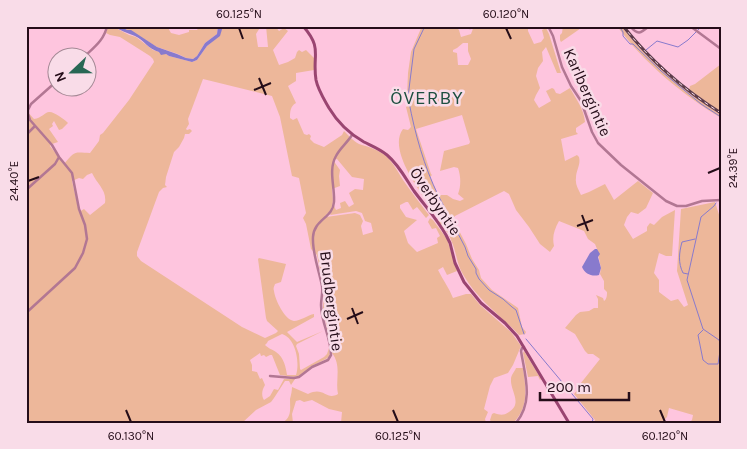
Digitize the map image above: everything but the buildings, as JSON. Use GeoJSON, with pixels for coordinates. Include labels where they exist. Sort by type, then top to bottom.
{"type":"FeatureCollection","features":[{"type":"Feature","properties":{"kind":"street","name":"Överbyntie"},"geometry":{"type":"LineString","coordinates":[[303,26],[311,36],[315,46],[316,80],[319,89],[338,121],[352,135],[383,152],[396,165],[446,234],[455,263],[469,288],[481,303],[515,333],[569,423]]}},
{"type":"Feature","properties":{"kind":"street","name":"Karlbergintie"},"geometry":{"type":"LineString","coordinates":[[548,26],[553,36],[562,67],[581,101],[592,132],[598,143],[610,156],[666,201],[677,206],[686,206],[702,201],[721,200]]}},
{"type":"Feature","properties":{"kind":"street"},"geometry":{"type":"LineString","coordinates":[[630,26],[638,33],[644,31],[649,26]]}},
{"type":"Feature","properties":{"kind":"street"},"geometry":{"type":"LineString","coordinates":[[690,26],[721,49]]}},
{"type":"Feature","properties":{"kind":"street"},"geometry":{"type":"LineString","coordinates":[[94,48],[106,34],[107,27]]}},
{"type":"Feature","properties":{"kind":"street"},"geometry":{"type":"LineString","coordinates":[[26,313],[75,268],[86,247],[87,239],[79,209],[74,178],[52,145],[28,117],[28,107],[48,89]]}},
{"type":"Feature","properties":{"kind":"street"},"geometry":{"type":"LineString","coordinates":[[26,135],[35,126]]}},
{"type":"Feature","properties":{"kind":"street","name":"Brudbergintie"},"geometry":{"type":"LineString","coordinates":[[270,376],[299,377],[312,367],[328,360],[331,355],[321,306],[323,288],[315,255],[313,235],[319,222],[331,213],[334,202],[332,166],[335,157],[352,135]]}},
{"type":"Feature","properties":{"kind":"street"},"geometry":{"type":"LineString","coordinates":[[26,190],[55,164],[59,157]]}},
{"type":"Feature","properties":{"kind":"street"},"geometry":{"type":"LineString","coordinates":[[516,423],[523,412],[527,397],[527,383],[521,349],[524,347]]}},
{"type":"Feature","properties":{"kind":"shaded area"},"geometry":{"type":"Polygon","coordinates":[[[108,26],[136,37],[153,50],[192,62],[197,60],[207,46],[219,36],[223,26],[261,26],[256,34],[258,47],[268,47],[266,26],[275,26],[279,31],[284,28],[288,31],[273,50],[279,65],[295,58],[299,50],[302,52],[306,50],[314,58],[314,70],[296,73],[296,81],[288,86],[296,103],[291,108],[290,118],[293,120],[297,118],[304,134],[309,134],[311,136],[310,139],[314,143],[324,147],[342,135],[344,131],[357,143],[387,157],[429,215],[426,218],[417,207],[413,210],[408,202],[400,205],[406,217],[417,220],[404,231],[408,243],[417,252],[438,243],[437,238],[440,236],[436,228],[432,229],[428,222],[430,218],[433,220],[447,239],[457,271],[447,275],[443,267],[438,270],[453,298],[471,294],[480,305],[511,332],[521,346],[508,373],[494,378],[490,386],[484,409],[488,412],[485,419],[486,423],[341,423],[342,412],[329,409],[312,400],[304,402],[300,400],[296,401],[292,414],[293,423],[284,423],[290,412],[292,387],[308,394],[321,392],[334,396],[338,394],[338,368],[332,353],[323,308],[323,284],[317,255],[311,249],[303,218],[306,213],[299,178],[292,176],[280,117],[272,96],[203,79],[188,119],[189,124],[186,129],[192,131],[189,134],[185,134],[179,147],[174,152],[166,177],[165,185],[167,187],[159,192],[137,256],[141,261],[242,327],[265,338],[278,331],[266,318],[258,259],[286,264],[281,282],[275,284],[274,288],[276,299],[281,309],[287,317],[294,321],[314,314],[314,317],[287,332],[297,342],[323,331],[297,344],[300,369],[324,357],[329,348],[330,356],[310,367],[300,376],[294,377],[280,375],[272,355],[266,357],[264,355],[261,356],[260,353],[250,360],[252,371],[257,372],[265,385],[262,392],[264,400],[270,396],[274,389],[278,390],[284,379],[295,379],[291,385],[289,381],[285,381],[271,402],[256,410],[242,423],[26,423],[26,110],[34,119],[51,112],[68,123],[59,130],[54,121],[53,126],[49,129],[58,142],[50,146],[64,164],[75,153],[90,153],[99,141],[100,135],[129,100],[154,62],[150,56],[120,37],[106,33],[108,26]],[[337,159],[333,160],[340,170],[340,186],[332,189],[332,207],[325,216],[355,213],[360,215],[363,221],[361,226],[363,235],[373,232],[371,223],[365,221],[362,213],[356,211],[330,215],[334,206],[336,210],[341,208],[340,203],[345,201],[349,207],[354,204],[349,193],[355,189],[363,190],[364,179],[352,177],[337,159]],[[92,173],[83,179],[79,178],[72,181],[79,212],[84,209],[90,215],[105,203],[105,194],[92,173]],[[282,334],[268,341],[265,345],[281,357],[287,375],[296,375],[297,358],[291,340],[282,334]]]}},
{"type":"Feature","properties":{"kind":"shaded area"},"geometry":{"type":"Polygon","coordinates":[[[112,26],[120,26],[131,30],[157,47],[193,59],[205,43],[217,34],[218,26],[223,26],[220,36],[207,46],[197,60],[192,62],[166,54],[161,55],[138,38],[112,26]]]}},
{"type":"Feature","properties":{"kind":"shaded area"},"geometry":{"type":"Polygon","coordinates":[[[120,26],[167,26],[171,33],[179,35],[189,32],[189,30],[197,30],[199,26],[218,26],[217,34],[205,43],[193,59],[157,47],[120,26]]]}},
{"type":"Feature","properties":{"kind":"shaded area"},"geometry":{"type":"Polygon","coordinates":[[[422,26],[455,26],[459,30],[461,37],[471,34],[474,26],[528,26],[528,31],[534,44],[541,42],[544,38],[542,30],[546,28],[561,73],[557,73],[546,47],[542,52],[543,61],[538,68],[536,76],[540,88],[534,100],[539,108],[551,101],[546,91],[552,88],[556,93],[560,94],[570,88],[579,104],[585,122],[576,128],[578,134],[561,139],[565,161],[577,155],[579,157],[576,184],[579,191],[581,195],[605,184],[614,200],[638,181],[653,193],[646,208],[638,214],[631,212],[627,217],[624,225],[633,239],[647,231],[650,223],[654,225],[662,217],[675,210],[672,256],[659,253],[654,273],[659,280],[659,292],[671,301],[678,299],[684,307],[688,305],[677,271],[681,209],[715,202],[721,221],[721,423],[689,423],[693,415],[669,408],[667,417],[661,423],[594,423],[595,420],[574,394],[600,359],[593,354],[588,354],[575,334],[565,328],[580,312],[598,308],[596,295],[603,298],[604,301],[606,298],[607,292],[604,289],[604,281],[600,274],[601,268],[597,249],[584,231],[559,221],[554,233],[554,246],[550,252],[540,244],[516,210],[509,194],[504,191],[455,216],[453,219],[479,270],[481,278],[492,290],[518,308],[525,334],[519,335],[476,293],[461,271],[449,235],[438,221],[449,217],[439,197],[440,195],[447,195],[460,201],[464,199],[458,194],[460,175],[458,168],[454,167],[440,171],[444,151],[469,144],[470,142],[462,115],[416,129],[432,175],[430,177],[438,195],[425,199],[410,175],[401,155],[399,137],[403,129],[408,130],[411,127],[406,107],[408,104],[406,104],[409,98],[407,96],[408,73],[411,52],[422,26]],[[463,43],[453,50],[453,52],[457,53],[458,65],[468,65],[471,59],[468,43],[463,43]]]}},
{"type":"Feature","properties":{"kind":"shaded area"},"geometry":{"type":"Polygon","coordinates":[[[563,26],[584,26],[561,42],[560,35],[563,26]]]}},
{"type":"Feature","properties":{"kind":"shaded area"},"geometry":{"type":"Polygon","coordinates":[[[617,26],[621,26],[643,52],[667,75],[721,115],[721,118],[692,99],[664,77],[617,26]]]}},
{"type":"Feature","properties":{"kind":"shaded area"},"geometry":{"type":"Polygon","coordinates":[[[721,64],[721,112],[689,90],[690,86],[721,64]]]}},
{"type":"Feature","properties":{"kind":"shaded area"},"geometry":{"type":"Polygon","coordinates":[[[595,249],[600,254],[598,257],[601,268],[599,275],[594,276],[587,273],[582,267],[590,253],[595,249]]]}},
{"type":"Feature","properties":{"kind":"shaded area"},"geometry":{"type":"Polygon","coordinates":[[[524,351],[541,379],[540,380],[538,376],[528,377],[524,351]]]}},
{"type":"Feature","properties":{"kind":"shaded area"},"geometry":{"type":"Polygon","coordinates":[[[516,368],[523,368],[525,397],[522,411],[513,423],[492,423],[490,420],[492,414],[505,414],[515,405],[516,401],[511,379],[516,368]]]}},
{"type":"Feature","properties":{"kind":"waterway"},"geometry":{"type":"LineString","coordinates":[[26,29],[29,26]]}},
{"type":"Feature","properties":{"kind":"waterway"},"geometry":{"type":"LineString","coordinates":[[408,97],[414,49],[425,26]]}},
{"type":"Feature","properties":{"kind":"waterway"},"geometry":{"type":"LineString","coordinates":[[619,26],[623,36],[630,44],[633,44],[661,71],[701,104],[721,117]]}},
{"type":"Feature","properties":{"kind":"waterway"},"geometry":{"type":"LineString","coordinates":[[698,30],[701,26]]}},
{"type":"Feature","properties":{"kind":"waterway"},"geometry":{"type":"LineString","coordinates":[[646,50],[657,41],[678,47],[696,32]]}},
{"type":"Feature","properties":{"kind":"waterway"},"geometry":{"type":"LineString","coordinates":[[409,102],[428,173],[438,195]]}},
{"type":"Feature","properties":{"kind":"waterway"},"geometry":{"type":"LineString","coordinates":[[439,197],[476,269],[479,279],[489,290],[516,310],[524,334]]}},
{"type":"Feature","properties":{"kind":"waterway"},"geometry":{"type":"LineString","coordinates":[[716,203],[701,217],[687,280],[703,329],[719,340],[721,344]]}},
{"type":"Feature","properties":{"kind":"waterway"},"geometry":{"type":"LineString","coordinates":[[688,274],[683,273],[680,265],[681,246],[682,242],[695,239]]}},
{"type":"Feature","properties":{"kind":"waterway"},"geometry":{"type":"LineString","coordinates":[[703,330],[698,335],[703,360],[708,364],[718,364],[721,345]]}},
{"type":"Feature","properties":{"kind":"waterway"},"geometry":{"type":"LineString","coordinates":[[526,339],[593,419],[592,423]]}},
{"type":"Feature","properties":{"kind":"railway"},"geometry":{"type":"LineString","coordinates":[[623,26],[644,51],[668,74],[721,113]]}},
{"type":"Feature","properties":{"kind":"district","name":"ÖVERBY"},"geometry":{"type":"Point","coordinates":[427,97]}}]}
